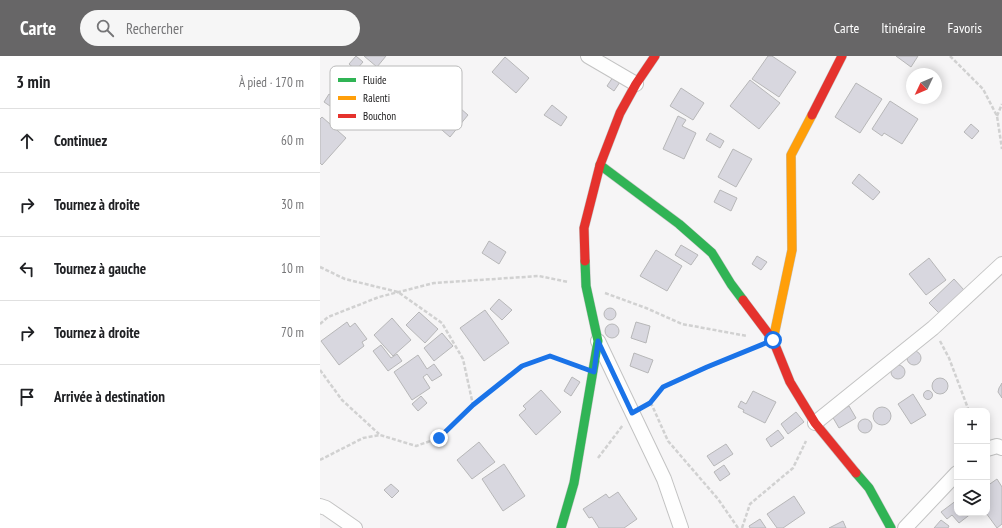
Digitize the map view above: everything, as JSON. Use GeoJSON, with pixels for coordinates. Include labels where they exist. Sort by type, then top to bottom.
{"type":"FeatureCollection","features":[{"type":"Feature","properties":{"kind":"street"},"geometry":{"type":"LineString","coordinates":[[588,56],[636,84]]}},
{"type":"Feature","properties":{"kind":"street"},"geometry":{"type":"LineString","coordinates":[[655,56],[636,84],[620,113],[600,165],[584,228],[586,286],[598,341],[664,479],[681,528]]}},
{"type":"Feature","properties":{"kind":"street"},"geometry":{"type":"LineString","coordinates":[[773,340],[792,250],[791,155],[842,56]]}},
{"type":"Feature","properties":{"kind":"street"},"geometry":{"type":"LineString","coordinates":[[600,165],[679,224],[712,253],[731,284],[773,340],[790,382],[815,423],[869,488],[891,528]]}},
{"type":"Feature","properties":{"kind":"street"},"geometry":{"type":"LineString","coordinates":[[815,423],[933,328],[1002,264]]}},
{"type":"Feature","properties":{"kind":"street"},"geometry":{"type":"LineString","coordinates":[[561,528],[574,483],[594,372],[598,341]]}},
{"type":"Feature","properties":{"kind":"street"},"geometry":{"type":"LineString","coordinates":[[990,448],[997,446],[1002,448]]}},
{"type":"Feature","properties":{"kind":"street"},"geometry":{"type":"LineString","coordinates":[[905,528],[954,476]]}},
{"type":"Feature","properties":{"kind":"street"},"geometry":{"type":"LineString","coordinates":[[320,506],[326,508],[355,528]]}},
{"type":"Feature","properties":{"kind":"path"},"geometry":{"type":"LineString","coordinates":[[950,56],[983,89],[997,116],[1002,149]]}},
{"type":"Feature","properties":{"kind":"path"},"geometry":{"type":"LineString","coordinates":[[997,116],[1002,104]]}},
{"type":"Feature","properties":{"kind":"path"},"geometry":{"type":"LineString","coordinates":[[320,267],[345,279],[398,292],[442,323],[463,359],[473,405]]}},
{"type":"Feature","properties":{"kind":"path"},"geometry":{"type":"LineString","coordinates":[[320,324],[328,316],[378,297],[434,283],[539,276],[586,286],[646,308],[682,324],[773,340]]}},
{"type":"Feature","properties":{"kind":"path"},"geometry":{"type":"LineString","coordinates":[[933,328],[949,358],[967,408]]}},
{"type":"Feature","properties":{"kind":"path"},"geometry":{"type":"LineString","coordinates":[[597,458],[632,413],[650,403],[663,387],[773,340]]}},
{"type":"Feature","properties":{"kind":"path"},"geometry":{"type":"LineString","coordinates":[[320,370],[342,400],[380,435],[416,446],[439,438],[473,405],[522,366],[550,356],[594,372]]}},
{"type":"Feature","properties":{"kind":"path"},"geometry":{"type":"LineString","coordinates":[[650,403],[668,441],[718,499],[738,528]]}},
{"type":"Feature","properties":{"kind":"path"},"geometry":{"type":"LineString","coordinates":[[742,528],[750,504],[793,468],[815,423]]}},
{"type":"Feature","properties":{"kind":"path"},"geometry":{"type":"LineString","coordinates":[[320,460],[363,438],[380,435]]}},
{"type":"Feature","properties":{"kind":"building"},"geometry":{"type":"Polygon","coordinates":[[[356,56],[363,62],[360,66],[351,66],[349,64],[356,56]]]}},
{"type":"Feature","properties":{"kind":"building"},"geometry":{"type":"Polygon","coordinates":[[[364,56],[386,56],[378,66],[364,56]]]}},
{"type":"Feature","properties":{"kind":"building"},"geometry":{"type":"Polygon","coordinates":[[[768,56],[772,56],[796,72],[779,97],[752,79],[768,56]]]}},
{"type":"Feature","properties":{"kind":"building"},"geometry":{"type":"Polygon","coordinates":[[[896,56],[918,56],[911,67],[896,56]]]}},
{"type":"Feature","properties":{"kind":"building"},"geometry":{"type":"Polygon","coordinates":[[[505,57],[529,78],[516,93],[492,72],[505,57]]]}},
{"type":"Feature","properties":{"kind":"building"},"geometry":{"type":"Polygon","coordinates":[[[613,77],[620,82],[614,91],[607,86],[613,77]]]}},
{"type":"Feature","properties":{"kind":"building"},"geometry":{"type":"Polygon","coordinates":[[[750,80],[780,103],[759,129],[730,106],[750,80]]]}},
{"type":"Feature","properties":{"kind":"building"},"geometry":{"type":"Polygon","coordinates":[[[856,83],[882,99],[860,133],[835,117],[856,83]]]}},
{"type":"Feature","properties":{"kind":"building"},"geometry":{"type":"Polygon","coordinates":[[[681,88],[704,103],[693,120],[670,106],[681,88]]]}},
{"type":"Feature","properties":{"kind":"building"},"geometry":{"type":"Polygon","coordinates":[[[329,94],[330,95],[330,106],[324,102],[329,94]]]}},
{"type":"Feature","properties":{"kind":"building"},"geometry":{"type":"Polygon","coordinates":[[[890,101],[918,119],[902,144],[884,133],[882,136],[872,129],[890,101]]]}},
{"type":"Feature","properties":{"kind":"building"},"geometry":{"type":"Polygon","coordinates":[[[552,105],[567,117],[561,126],[544,115],[552,105]]]}},
{"type":"Feature","properties":{"kind":"building"},"geometry":{"type":"Polygon","coordinates":[[[462,110],[468,115],[462,122],[462,110]]]}},
{"type":"Feature","properties":{"kind":"building"},"geometry":{"type":"Polygon","coordinates":[[[678,116],[686,120],[682,126],[696,133],[684,159],[663,149],[678,116]]]}},
{"type":"Feature","properties":{"kind":"building"},"geometry":{"type":"Polygon","coordinates":[[[322,117],[330,124],[330,130],[337,130],[346,138],[322,165],[320,163],[320,119],[322,117]]]}},
{"type":"Feature","properties":{"kind":"building"},"geometry":{"type":"Polygon","coordinates":[[[971,124],[979,131],[972,139],[964,132],[971,124]]]}},
{"type":"Feature","properties":{"kind":"building"},"geometry":{"type":"Polygon","coordinates":[[[442,130],[456,130],[450,137],[442,130]]]}},
{"type":"Feature","properties":{"kind":"building"},"geometry":{"type":"Polygon","coordinates":[[[710,133],[724,141],[720,148],[706,140],[710,133]]]}},
{"type":"Feature","properties":{"kind":"building"},"geometry":{"type":"Polygon","coordinates":[[[733,149],[752,159],[736,187],[718,177],[733,149]]]}},
{"type":"Feature","properties":{"kind":"building"},"geometry":{"type":"Polygon","coordinates":[[[859,174],[880,192],[873,200],[852,183],[859,174]]]}},
{"type":"Feature","properties":{"kind":"building"},"geometry":{"type":"Polygon","coordinates":[[[720,190],[737,198],[731,211],[714,202],[720,190]]]}},
{"type":"Feature","properties":{"kind":"building"},"geometry":{"type":"Polygon","coordinates":[[[489,241],[506,252],[499,264],[482,253],[489,241]]]}},
{"type":"Feature","properties":{"kind":"building"},"geometry":{"type":"Polygon","coordinates":[[[681,245],[698,255],[691,265],[675,255],[681,245]]]}},
{"type":"Feature","properties":{"kind":"building"},"geometry":{"type":"Polygon","coordinates":[[[656,250],[682,266],[667,291],[640,276],[656,250]]]}},
{"type":"Feature","properties":{"kind":"building"},"geometry":{"type":"Polygon","coordinates":[[[757,256],[767,262],[761,270],[752,264],[757,256]]]}},
{"type":"Feature","properties":{"kind":"building"},"geometry":{"type":"Polygon","coordinates":[[[929,258],[946,280],[926,295],[909,274],[929,258]]]}},
{"type":"Feature","properties":{"kind":"building"},"geometry":{"type":"Polygon","coordinates":[[[954,279],[964,290],[939,313],[929,303],[954,279]]]}},
{"type":"Feature","properties":{"kind":"building"},"geometry":{"type":"Polygon","coordinates":[[[499,299],[512,310],[502,320],[490,309],[499,299]]]}},
{"type":"Feature","properties":{"kind":"building"},"geometry":{"type":"Polygon","coordinates":[[[608,308],[612,308],[616,314],[612,320],[608,320],[604,316],[604,312],[608,308]]]}},
{"type":"Feature","properties":{"kind":"building"},"geometry":{"type":"Polygon","coordinates":[[[485,310],[509,343],[484,361],[460,328],[485,310]]]}},
{"type":"Feature","properties":{"kind":"building"},"geometry":{"type":"Polygon","coordinates":[[[419,312],[438,329],[425,343],[406,325],[419,312]]]}},
{"type":"Feature","properties":{"kind":"building"},"geometry":{"type":"Polygon","coordinates":[[[392,318],[411,340],[393,356],[374,335],[392,318]]]}},
{"type":"Feature","properties":{"kind":"building"},"geometry":{"type":"Polygon","coordinates":[[[347,322],[350,327],[355,323],[367,339],[362,342],[364,346],[339,365],[321,341],[347,322]]]}},
{"type":"Feature","properties":{"kind":"building"},"geometry":{"type":"Polygon","coordinates":[[[636,322],[650,326],[646,343],[631,338],[636,322]]]}},
{"type":"Feature","properties":{"kind":"building"},"geometry":{"type":"Polygon","coordinates":[[[612,324],[617,326],[619,331],[617,336],[612,338],[607,336],[605,331],[607,326],[612,324]]]}},
{"type":"Feature","properties":{"kind":"building"},"geometry":{"type":"Polygon","coordinates":[[[442,333],[453,346],[434,361],[424,348],[442,333]]]}},
{"type":"Feature","properties":{"kind":"building"},"geometry":{"type":"Polygon","coordinates":[[[381,345],[391,358],[397,354],[402,361],[388,371],[373,351],[381,345]]]}},
{"type":"Feature","properties":{"kind":"building"},"geometry":{"type":"Polygon","coordinates":[[[914,351],[919,353],[921,358],[919,363],[914,365],[909,363],[907,358],[909,353],[914,351]]]}},
{"type":"Feature","properties":{"kind":"building"},"geometry":{"type":"Polygon","coordinates":[[[634,353],[653,360],[648,373],[630,366],[634,353]]]}},
{"type":"Feature","properties":{"kind":"building"},"geometry":{"type":"Polygon","coordinates":[[[418,355],[427,369],[434,364],[442,375],[432,381],[427,374],[423,377],[430,388],[412,400],[394,372],[418,355]]]}},
{"type":"Feature","properties":{"kind":"building"},"geometry":{"type":"Polygon","coordinates":[[[898,365],[903,367],[905,372],[903,377],[898,379],[893,377],[891,372],[893,367],[898,365]]]}},
{"type":"Feature","properties":{"kind":"building"},"geometry":{"type":"Polygon","coordinates":[[[572,377],[580,382],[571,396],[564,391],[572,377]]]}},
{"type":"Feature","properties":{"kind":"building"},"geometry":{"type":"Polygon","coordinates":[[[940,378],[947,383],[948,386],[943,393],[940,394],[933,389],[932,386],[937,379],[940,378]]]}},
{"type":"Feature","properties":{"kind":"building"},"geometry":{"type":"Polygon","coordinates":[[[1002,383],[1002,398],[998,392],[1002,383]]]}},
{"type":"Feature","properties":{"kind":"building"},"geometry":{"type":"Polygon","coordinates":[[[541,390],[561,412],[536,435],[519,415],[526,409],[523,406],[541,390]]]}},
{"type":"Feature","properties":{"kind":"building"},"geometry":{"type":"Polygon","coordinates":[[[928,390],[933,395],[928,400],[923,395],[928,390]]]}},
{"type":"Feature","properties":{"kind":"building"},"geometry":{"type":"Polygon","coordinates":[[[753,391],[776,402],[765,423],[743,412],[744,410],[738,407],[741,401],[746,404],[753,391]]]}},
{"type":"Feature","properties":{"kind":"building"},"geometry":{"type":"Polygon","coordinates":[[[913,394],[926,415],[911,424],[898,404],[913,394]]]}},
{"type":"Feature","properties":{"kind":"building"},"geometry":{"type":"Polygon","coordinates":[[[421,396],[427,403],[418,411],[412,404],[421,396]]]}},
{"type":"Feature","properties":{"kind":"building"},"geometry":{"type":"Polygon","coordinates":[[[849,406],[856,418],[839,428],[832,416],[849,406]]]}},
{"type":"Feature","properties":{"kind":"building"},"geometry":{"type":"Polygon","coordinates":[[[882,407],[886,408],[890,412],[890,420],[886,424],[882,425],[878,424],[874,420],[873,416],[874,412],[878,408],[882,407]]]}},
{"type":"Feature","properties":{"kind":"building"},"geometry":{"type":"Polygon","coordinates":[[[796,412],[804,422],[788,434],[781,424],[796,412]]]}},
{"type":"Feature","properties":{"kind":"building"},"geometry":{"type":"Polygon","coordinates":[[[862,419],[868,419],[872,423],[872,429],[868,433],[862,433],[858,429],[858,423],[862,419]]]}},
{"type":"Feature","properties":{"kind":"building"},"geometry":{"type":"Polygon","coordinates":[[[778,430],[784,438],[771,447],[766,439],[778,430]]]}},
{"type":"Feature","properties":{"kind":"building"},"geometry":{"type":"Polygon","coordinates":[[[479,442],[495,462],[472,479],[457,460],[479,442]]]}},
{"type":"Feature","properties":{"kind":"building"},"geometry":{"type":"Polygon","coordinates":[[[726,444],[733,454],[714,466],[707,456],[726,444]]]}},
{"type":"Feature","properties":{"kind":"building"},"geometry":{"type":"Polygon","coordinates":[[[504,464],[525,496],[503,511],[482,479],[504,464]]]}},
{"type":"Feature","properties":{"kind":"building"},"geometry":{"type":"Polygon","coordinates":[[[724,465],[730,474],[720,481],[714,472],[724,465]]]}},
{"type":"Feature","properties":{"kind":"building"},"geometry":{"type":"Polygon","coordinates":[[[997,479],[1002,487],[1002,524],[997,528],[988,516],[990,516],[990,484],[997,479]]]}},
{"type":"Feature","properties":{"kind":"building"},"geometry":{"type":"Polygon","coordinates":[[[391,484],[399,491],[392,498],[384,490],[391,484]]]}},
{"type":"Feature","properties":{"kind":"building"},"geometry":{"type":"Polygon","coordinates":[[[618,492],[637,519],[624,528],[599,528],[592,517],[589,518],[583,509],[606,494],[609,498],[618,492]]]}},
{"type":"Feature","properties":{"kind":"building"},"geometry":{"type":"Polygon","coordinates":[[[794,496],[805,513],[783,528],[777,528],[767,514],[794,496]]]}},
{"type":"Feature","properties":{"kind":"building"},"geometry":{"type":"Polygon","coordinates":[[[954,502],[954,516],[968,516],[959,523],[952,515],[947,519],[941,512],[954,502]]]}},
{"type":"Feature","properties":{"kind":"building"},"geometry":{"type":"Polygon","coordinates":[[[760,519],[766,528],[750,528],[749,526],[760,519]]]}},
{"type":"Feature","properties":{"kind":"building"},"geometry":{"type":"Polygon","coordinates":[[[941,520],[949,526],[948,528],[934,528],[941,520]]]}},
{"type":"Feature","properties":{"kind":"building"},"geometry":{"type":"Polygon","coordinates":[[[843,521],[846,528],[829,528],[843,521]]]}},
{"type":"Feature","properties":{"kind":"traffic: fast"},"geometry":{"type":"LineString","coordinates":[[600,165],[679,224],[712,253],[731,284],[743,300]]}},
{"type":"Feature","properties":{"kind":"traffic: fast"},"geometry":{"type":"LineString","coordinates":[[561,528],[574,483],[598,341],[586,286],[585,261]]}},
{"type":"Feature","properties":{"kind":"traffic: fast"},"geometry":{"type":"LineString","coordinates":[[856,473],[869,488],[891,528]]}},
{"type":"Feature","properties":{"kind":"traffic: slow"},"geometry":{"type":"LineString","coordinates":[[773,340],[792,250],[791,155],[812,115]]}},
{"type":"Feature","properties":{"kind":"traffic: jam"},"geometry":{"type":"LineString","coordinates":[[585,261],[584,228],[600,165],[620,113],[636,84],[655,56]]}},
{"type":"Feature","properties":{"kind":"traffic: jam"},"geometry":{"type":"LineString","coordinates":[[812,115],[842,56]]}},
{"type":"Feature","properties":{"kind":"traffic: jam"},"geometry":{"type":"LineString","coordinates":[[743,300],[773,340],[790,382],[815,423],[856,473]]}},
{"type":"Feature","properties":{"kind":"route"},"geometry":{"type":"LineString","coordinates":[[439,438],[473,405],[522,366],[550,356],[594,372],[598,341],[632,413],[650,403],[663,387],[773,340]]}}]}
